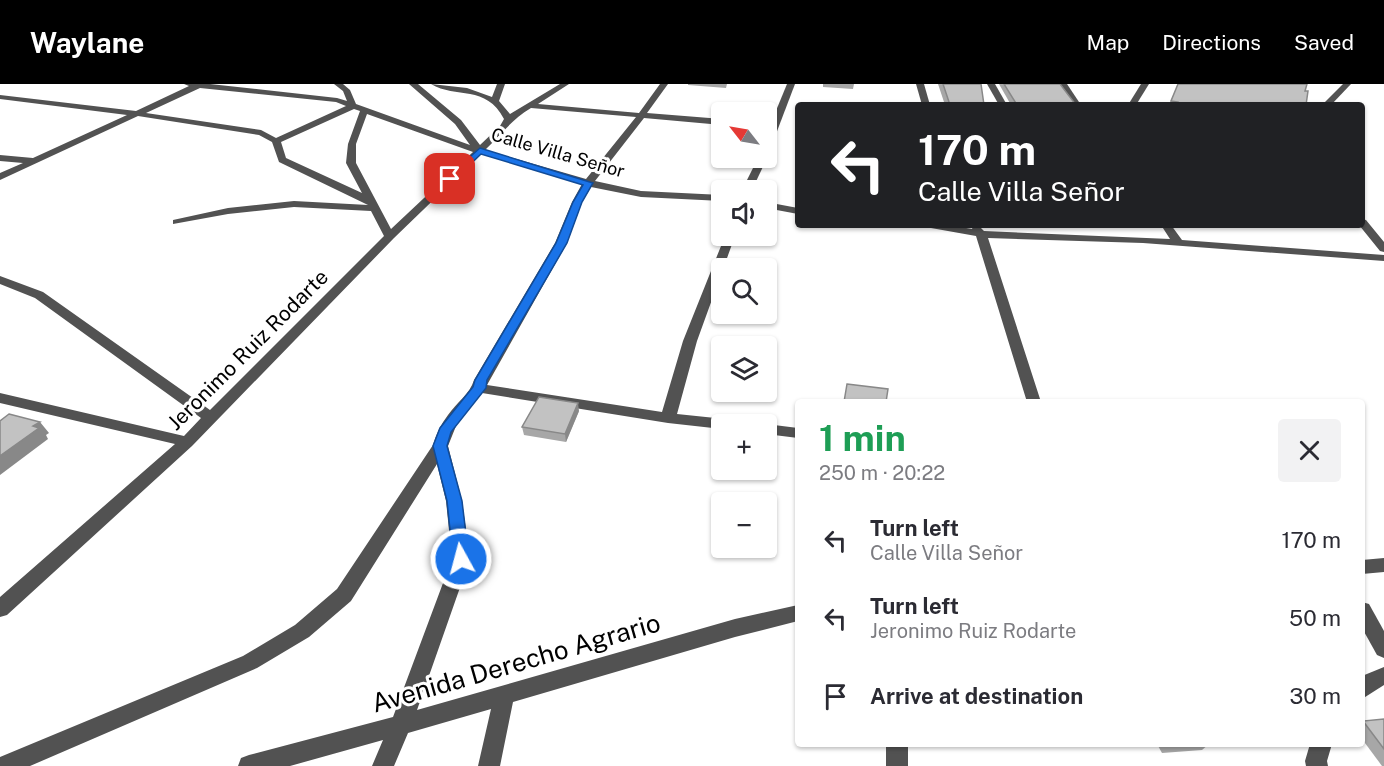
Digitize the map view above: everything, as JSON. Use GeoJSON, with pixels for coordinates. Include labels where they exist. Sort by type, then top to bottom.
{"type":"FeatureCollection","features":[{"type":"Feature","properties":{"kind":"street"},"geometry":{"type":"LineString","coordinates":[[188,84],[337,100],[480,151]]}},
{"type":"Feature","properties":{"kind":"street"},"geometry":{"type":"LineString","coordinates":[[338,84],[346,90],[353,106]]}},
{"type":"Feature","properties":{"kind":"street","name":"Calle Villa Señor"},"geometry":{"type":"LineString","coordinates":[[413,84],[458,122],[480,151],[588,183],[641,194],[711,197]]}},
{"type":"Feature","properties":{"kind":"street","name":"Calle Villa Señor"},"geometry":{"type":"LineString","coordinates":[[435,84],[482,95],[502,110]]}},
{"type":"Feature","properties":{"kind":"street"},"geometry":{"type":"LineString","coordinates":[[501,84],[502,110],[531,106],[711,121]]}},
{"type":"Feature","properties":{"kind":"street"},"geometry":{"type":"LineString","coordinates":[[531,106],[565,84]]}},
{"type":"Feature","properties":{"kind":"street"},"geometry":{"type":"LineString","coordinates":[[4,766],[250,662],[303,631],[344,595],[440,446],[453,418],[480,388],[481,380],[561,243],[577,202],[588,183],[664,84]]}},
{"type":"Feature","properties":{"kind":"street"},"geometry":{"type":"LineString","coordinates":[[777,115],[792,84]]}},
{"type":"Feature","properties":{"kind":"street"},"geometry":{"type":"LineString","coordinates":[[920,84],[925,102]]}},
{"type":"Feature","properties":{"kind":"street"},"geometry":{"type":"LineString","coordinates":[[991,84],[1001,102]]}},
{"type":"Feature","properties":{"kind":"street"},"geometry":{"type":"LineString","coordinates":[[1063,84],[1075,102]]}},
{"type":"Feature","properties":{"kind":"street"},"geometry":{"type":"LineString","coordinates":[[1134,102],[1145,84]]}},
{"type":"Feature","properties":{"kind":"street"},"geometry":{"type":"LineString","coordinates":[[1329,102],[1347,84]]}},
{"type":"Feature","properties":{"kind":"street"},"geometry":{"type":"LineString","coordinates":[[0,177],[201,85]]}},
{"type":"Feature","properties":{"kind":"street"},"geometry":{"type":"LineString","coordinates":[[0,97],[139,114],[261,133],[276,141],[282,160],[373,204]]}},
{"type":"Feature","properties":{"kind":"street"},"geometry":{"type":"LineString","coordinates":[[276,141],[353,106]]}},
{"type":"Feature","properties":{"kind":"street","name":"Jeronimo Ruiz Rodarte"},"geometry":{"type":"LineString","coordinates":[[0,609],[212,418],[390,236],[504,127],[502,110]]}},
{"type":"Feature","properties":{"kind":"street"},"geometry":{"type":"LineString","coordinates":[[363,111],[352,144],[351,163],[390,236]]}},
{"type":"Feature","properties":{"kind":"street"},"geometry":{"type":"LineString","coordinates":[[0,158],[33,161]]}},
{"type":"Feature","properties":{"kind":"street"},"geometry":{"type":"LineString","coordinates":[[177,222],[228,211],[294,204],[373,204]]}},
{"type":"Feature","properties":{"kind":"street"},"geometry":{"type":"LineString","coordinates":[[777,207],[795,210]]}},
{"type":"Feature","properties":{"kind":"street"},"geometry":{"type":"LineString","coordinates":[[1365,226],[1384,249]]}},
{"type":"Feature","properties":{"kind":"street"},"geometry":{"type":"LineString","coordinates":[[959,228],[1384,258]]}},
{"type":"Feature","properties":{"kind":"street"},"geometry":{"type":"LineString","coordinates":[[1072,228],[1077,238]]}},
{"type":"Feature","properties":{"kind":"street"},"geometry":{"type":"LineString","coordinates":[[1168,228],[1179,243]]}},
{"type":"Feature","properties":{"kind":"street"},"geometry":{"type":"LineString","coordinates":[[977,230],[1033,399]]}},
{"type":"Feature","properties":{"kind":"street"},"geometry":{"type":"LineString","coordinates":[[668,418],[690,341],[726,246]]}},
{"type":"Feature","properties":{"kind":"street"},"geometry":{"type":"LineString","coordinates":[[0,280],[39,295],[212,418]]}},
{"type":"Feature","properties":{"kind":"street"},"geometry":{"type":"LineString","coordinates":[[480,388],[668,418],[711,423]]}},
{"type":"Feature","properties":{"kind":"street"},"geometry":{"type":"LineString","coordinates":[[0,398],[187,442]]}},
{"type":"Feature","properties":{"kind":"street"},"geometry":{"type":"LineString","coordinates":[[777,430],[795,433]]}},
{"type":"Feature","properties":{"kind":"street"},"geometry":{"type":"LineString","coordinates":[[383,766],[401,725],[461,559],[454,501],[440,446]]}},
{"type":"Feature","properties":{"kind":"street"},"geometry":{"type":"LineString","coordinates":[[1365,567],[1384,565]]}},
{"type":"Feature","properties":{"kind":"street","name":"Avenida Derecho Agrario"},"geometry":{"type":"LineString","coordinates":[[249,766],[401,725],[735,628],[795,614]]}},
{"type":"Feature","properties":{"kind":"street"},"geometry":{"type":"LineString","coordinates":[[1365,615],[1384,649]]}},
{"type":"Feature","properties":{"kind":"street"},"geometry":{"type":"LineString","coordinates":[[1365,686],[1372,680],[1384,676]]}},
{"type":"Feature","properties":{"kind":"street"},"geometry":{"type":"LineString","coordinates":[[489,766],[504,695]]}},
{"type":"Feature","properties":{"kind":"street"},"geometry":{"type":"LineString","coordinates":[[897,747],[897,766]]}},
{"type":"Feature","properties":{"kind":"street"},"geometry":{"type":"LineString","coordinates":[[1317,766],[1320,747]]}},
{"type":"Feature","properties":{"kind":"building"},"geometry":{"type":"Polygon","coordinates":[[[943,84],[981,84],[984,102],[949,102],[943,84]]]}},
{"type":"Feature","properties":{"kind":"building"},"geometry":{"type":"Polygon","coordinates":[[[1004,84],[1060,84],[1074,102],[1015,102],[1004,84]]]}},
{"type":"Feature","properties":{"kind":"building"},"geometry":{"type":"Polygon","coordinates":[[[1178,84],[1307,84],[1305,91],[1308,91],[1306,102],[1171,101],[1178,84]]]}},
{"type":"Feature","properties":{"kind":"building"},"geometry":{"type":"Polygon","coordinates":[[[847,384],[888,389],[886,399],[844,399],[847,384]]]}},
{"type":"Feature","properties":{"kind":"building"},"geometry":{"type":"Polygon","coordinates":[[[539,397],[578,403],[565,434],[522,427],[539,397]]]}},
{"type":"Feature","properties":{"kind":"building"},"geometry":{"type":"Polygon","coordinates":[[[9,414],[40,422],[33,426],[39,428],[0,456],[0,421],[9,414]]]}},
{"type":"Feature","properties":{"kind":"building"},"geometry":{"type":"Polygon","coordinates":[[[1384,719],[1384,749],[1365,724],[1365,721],[1384,719]]]}},
{"type":"Feature","properties":{"kind":"route"},"geometry":{"type":"LineString","coordinates":[[450,179],[480,151],[588,183],[577,202],[561,243],[481,380],[480,388],[453,418],[445,431],[440,446],[454,501],[461,559]]}}]}
